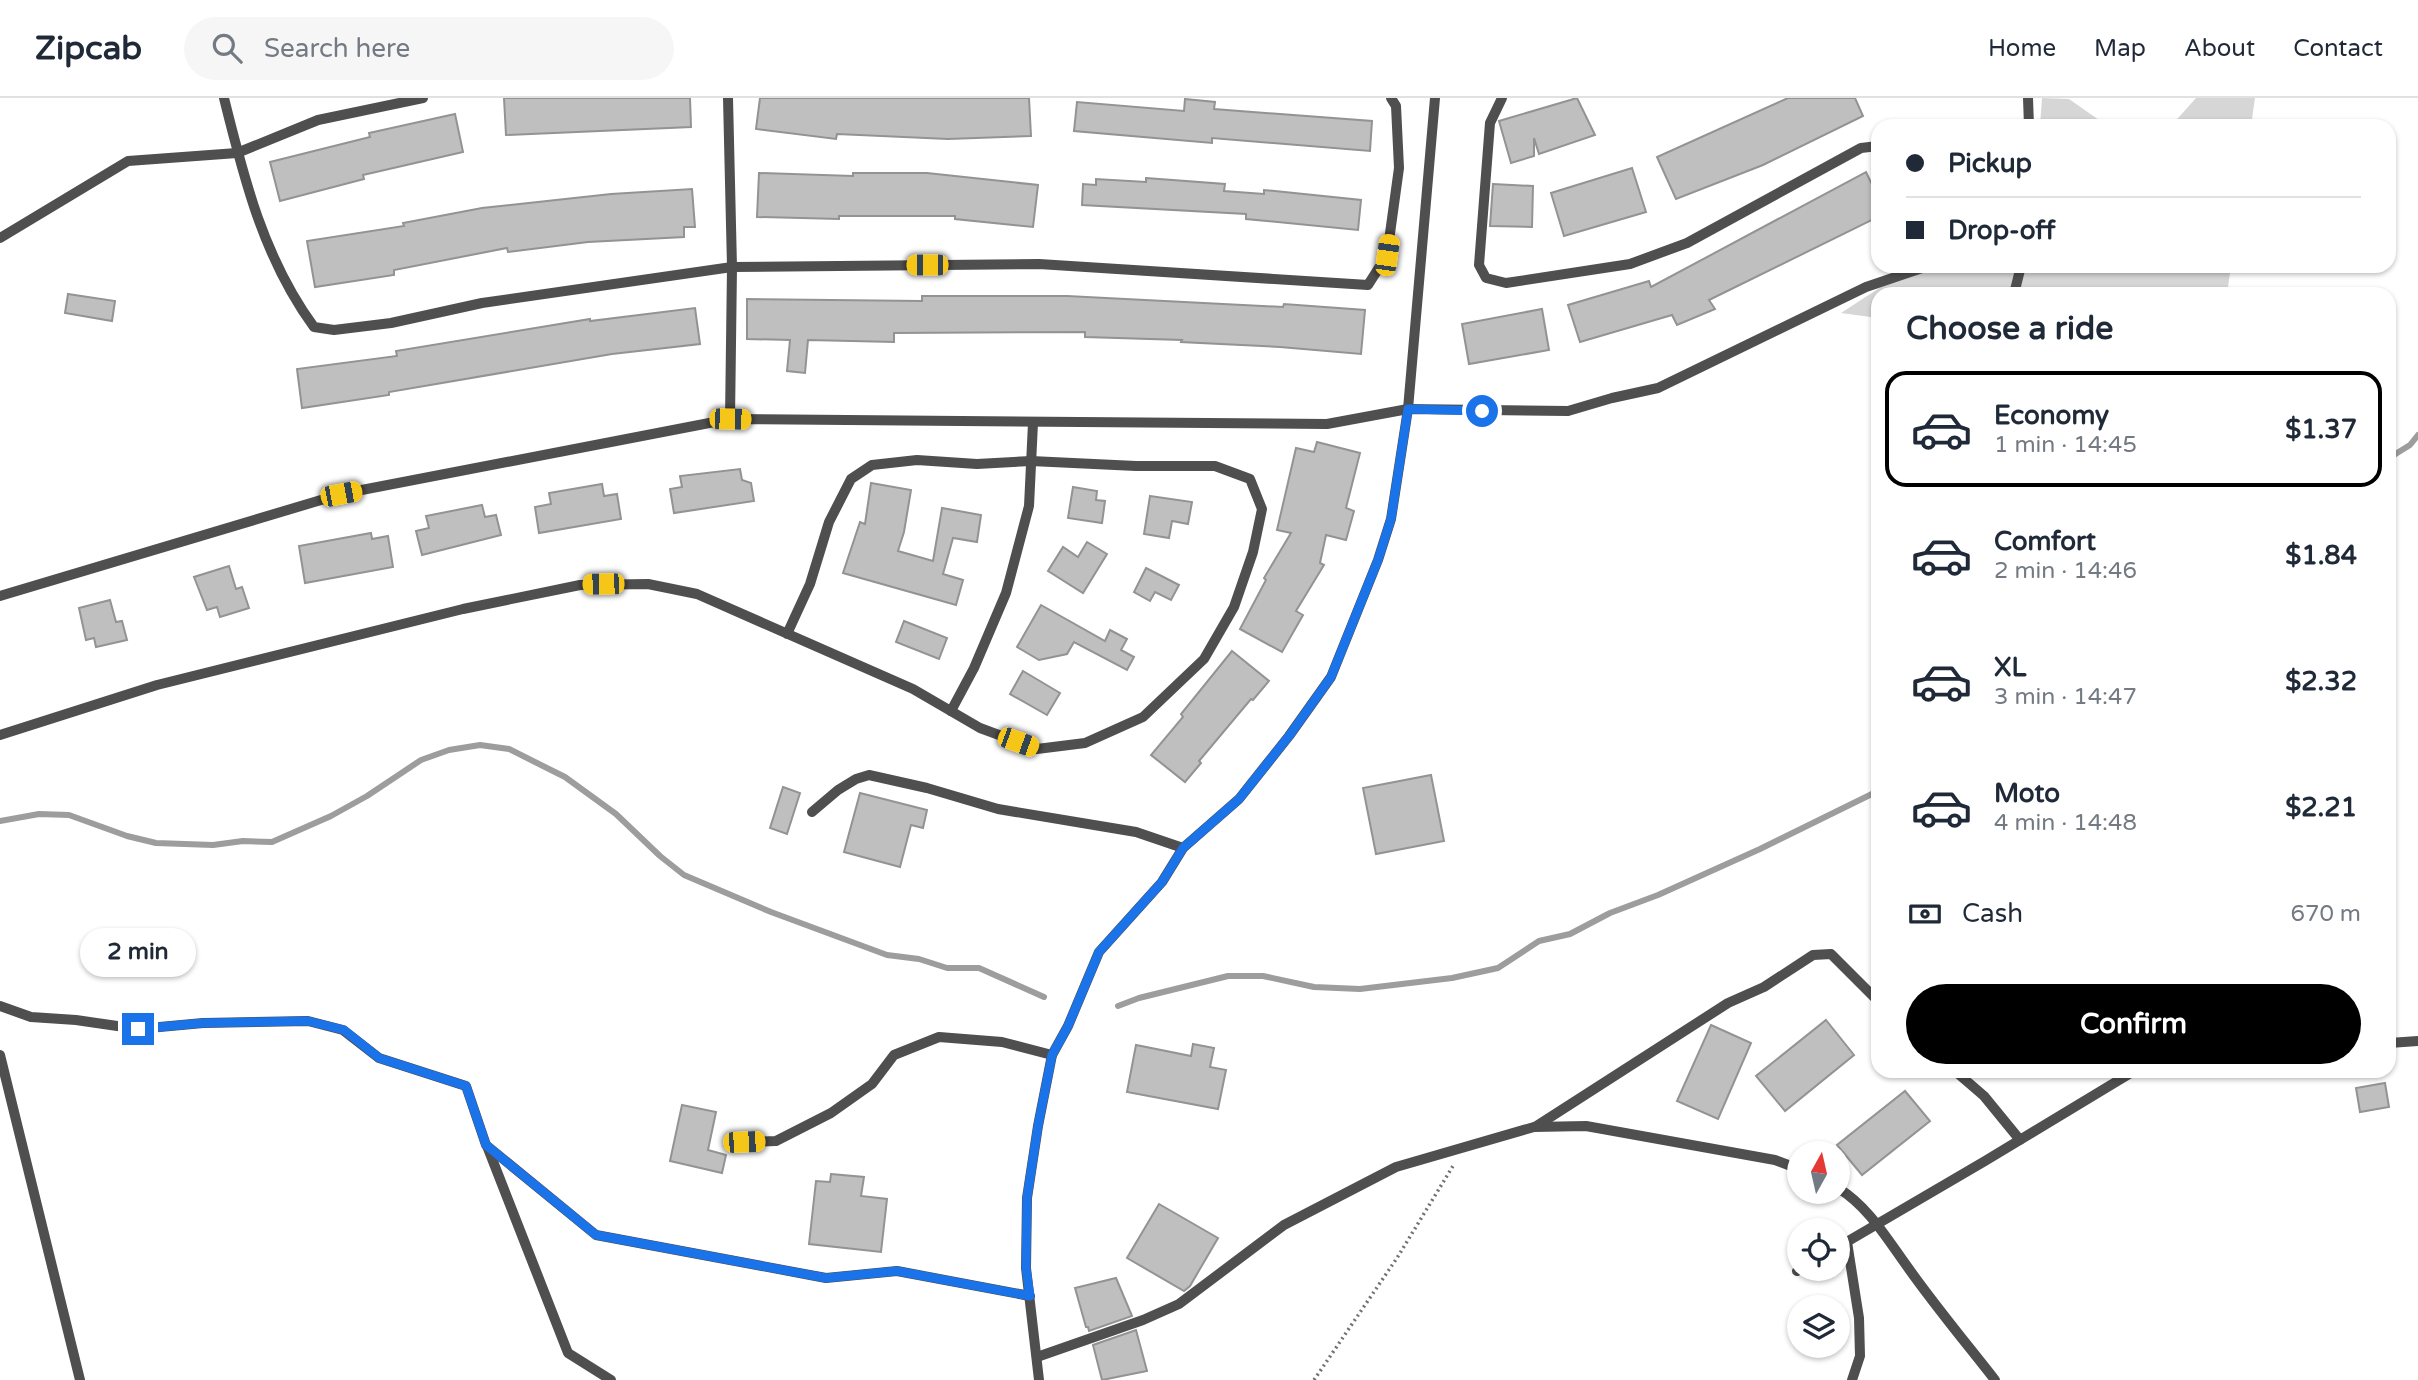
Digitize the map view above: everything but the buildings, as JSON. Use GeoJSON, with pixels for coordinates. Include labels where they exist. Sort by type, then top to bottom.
{"type":"FeatureCollection","features":[{"type":"Feature","properties":{"kind":"lane"},"geometry":{"type":"LineString","coordinates":[[224,98],[237,153],[259,224],[293,298],[314,327],[334,330],[391,323],[482,303],[732,267],[1039,264],[1368,285],[1387,255],[1399,169],[1396,106],[1391,98]]}},
{"type":"Feature","properties":{"kind":"lane"},"geometry":{"type":"LineString","coordinates":[[0,238],[128,161],[237,153],[318,120],[423,98]]}},
{"type":"Feature","properties":{"kind":"lane"},"geometry":{"type":"LineString","coordinates":[[728,98],[732,267],[730,419]]}},
{"type":"Feature","properties":{"kind":"lane"},"geometry":{"type":"LineString","coordinates":[[1039,1380],[1026,1268],[1027,1198],[1052,1055],[1068,1026],[1099,952],[1162,882],[1183,848],[1239,799],[1331,677],[1378,560],[1391,519],[1408,409],[1435,98]]}},
{"type":"Feature","properties":{"kind":"lane"},"geometry":{"type":"LineString","coordinates":[[1502,98],[1490,123],[1479,265],[1486,278],[1506,283],[1630,264],[1687,243],[1861,148],[1871,147]]}},
{"type":"Feature","properties":{"kind":"lane"},"geometry":{"type":"LineString","coordinates":[[2028,98],[2029,119]]}},
{"type":"Feature","properties":{"kind":"lane"},"geometry":{"type":"LineString","coordinates":[[0,596],[341,494],[730,419],[1328,424],[1408,409],[1568,411],[1658,388],[1866,287],[1907,273]]}},
{"type":"Feature","properties":{"kind":"lane"},"geometry":{"type":"LineString","coordinates":[[951,711],[974,668],[1006,593],[1029,506],[1033,423]]}},
{"type":"Feature","properties":{"kind":"lane"},"geometry":{"type":"LineString","coordinates":[[0,735],[171,682],[463,609],[580,585],[648,584],[697,593],[787,634],[913,689],[981,728],[1037,749],[1085,743],[1143,717],[1204,659],[1234,607],[1253,552],[1262,509],[1250,479],[1215,466],[1136,466],[1031,461],[978,464],[917,460],[872,465],[851,479],[829,523],[810,584],[787,634]]}},
{"type":"Feature","properties":{"kind":"lane"},"geometry":{"type":"LineString","coordinates":[[812,812],[838,790],[869,775],[927,788],[998,809],[1136,832],[1183,848]]}},
{"type":"Feature","properties":{"kind":"lane"},"geometry":{"type":"LineString","coordinates":[[1534,1127],[1728,1003],[1764,987],[1813,955],[1831,954],[1871,994]]}},
{"type":"Feature","properties":{"kind":"lane"},"geometry":{"type":"LineString","coordinates":[[0,1006],[31,1017],[138,1029],[203,1023],[308,1021],[344,1030],[379,1058],[466,1086],[486,1145],[568,1353],[611,1380]]}},
{"type":"Feature","properties":{"kind":"lane"},"geometry":{"type":"LineString","coordinates":[[744,1142],[776,1141],[831,1113],[872,1084],[894,1055],[939,1037],[1002,1042],[1052,1055]]}},
{"type":"Feature","properties":{"kind":"lane"},"geometry":{"type":"LineString","coordinates":[[2396,1043],[2418,1041]]}},
{"type":"Feature","properties":{"kind":"lane"},"geometry":{"type":"LineString","coordinates":[[0,1055],[80,1380]]}},
{"type":"Feature","properties":{"kind":"lane"},"geometry":{"type":"LineString","coordinates":[[1963,1078],[1984,1097],[2020,1140]]}},
{"type":"Feature","properties":{"kind":"lane"},"geometry":{"type":"LineString","coordinates":[[1850,1240],[2122,1078]]}},
{"type":"Feature","properties":{"kind":"lane"},"geometry":{"type":"LineString","coordinates":[[1037,1357],[1143,1320],[1179,1304],[1284,1225],[1396,1167],[1534,1127],[1586,1126],[1775,1160],[1787,1165]]}},
{"type":"Feature","properties":{"kind":"lane"},"geometry":{"type":"LineString","coordinates":[[486,1145],[596,1235],[826,1278],[897,1271],[1030,1296]]}},
{"type":"Feature","properties":{"kind":"lane"},"geometry":{"type":"LineString","coordinates":[[1850,1196],[1878,1224],[1909,1269],[1995,1380]]}},
{"type":"Feature","properties":{"kind":"lane"},"geometry":{"type":"LineString","coordinates":[[1850,1279],[1859,1318],[1860,1356],[1852,1380]]}},
{"type":"Feature","properties":{"kind":"path"},"geometry":{"type":"LineString","coordinates":[[1314,1380],[1397,1258],[1466,1146]]}},
{"type":"Feature","properties":{"kind":"shaded area"},"geometry":{"type":"Polygon","coordinates":[[[2042,98],[2069,99],[2098,119],[2040,119],[2042,98]]]}},
{"type":"Feature","properties":{"kind":"shaded area"},"geometry":{"type":"Polygon","coordinates":[[[2196,98],[2255,98],[2252,119],[2177,119],[2196,98]]]}},
{"type":"Feature","properties":{"kind":"shaded area"},"geometry":{"type":"Polygon","coordinates":[[[1902,273],[2230,273],[2228,287],[1881,287],[1902,273]]]}},
{"type":"Feature","properties":{"kind":"shaded area"},"geometry":{"type":"Polygon","coordinates":[[[1871,293],[1871,317],[1841,313],[1871,293]]]}},
{"type":"Feature","properties":{"kind":"waterway"},"geometry":{"type":"LineString","coordinates":[[2396,454],[2410,445],[2418,435]]}},
{"type":"Feature","properties":{"kind":"waterway"},"geometry":{"type":"LineString","coordinates":[[0,821],[39,814],[69,815],[127,836],[156,843],[213,845],[243,841],[272,842],[331,816],[421,760],[449,750],[480,745],[509,749],[565,777],[616,814],[684,875],[771,912],[887,955],[919,959],[947,968],[979,968],[1044,997]]}},
{"type":"Feature","properties":{"kind":"waterway"},"geometry":{"type":"LineString","coordinates":[[1118,1006],[1139,998],[1228,976],[1263,976],[1314,987],[1360,989],[1452,978],[1498,968],[1539,941],[1570,934],[1610,913],[1658,895],[1760,849],[1871,794]]}},
{"type":"Feature","properties":{"kind":"route"},"geometry":{"type":"LineString","coordinates":[[138,1029],[203,1023],[308,1021],[344,1030],[379,1058],[466,1086],[486,1145],[596,1235],[826,1278],[897,1271],[1030,1296],[1026,1268],[1027,1198],[1052,1055],[1068,1026],[1099,952],[1162,882],[1183,848],[1239,799],[1331,677],[1378,560],[1391,519],[1408,409],[1482,411]]}}]}
